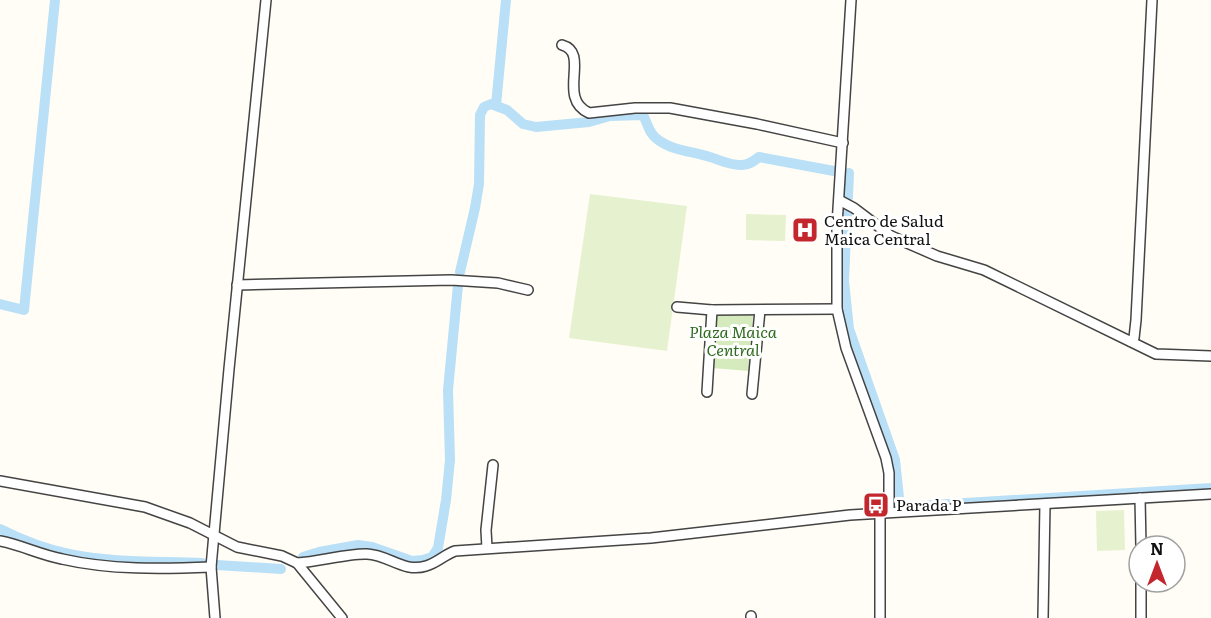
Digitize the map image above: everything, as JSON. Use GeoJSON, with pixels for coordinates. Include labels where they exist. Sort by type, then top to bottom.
{"type":"FeatureCollection","features":[{"type":"Feature","properties":{"kind":"street"},"geometry":{"type":"LineString","coordinates":[[215,618],[211,567],[266,0]]}},
{"type":"Feature","properties":{"kind":"street"},"geometry":{"type":"LineString","coordinates":[[851,0],[839,200],[837,309],[846,348],[886,458],[889,473],[880,618]]}},
{"type":"Feature","properties":{"kind":"street"},"geometry":{"type":"LineString","coordinates":[[1130,341],[1134,338],[1136,320],[1152,0]]}},
{"type":"Feature","properties":{"kind":"street"},"geometry":{"type":"LineString","coordinates":[[562,45],[572,51],[576,66],[573,78],[578,105],[590,113],[635,108],[670,108],[843,143]]}},
{"type":"Feature","properties":{"kind":"street"},"geometry":{"type":"LineString","coordinates":[[839,200],[854,208],[891,236],[937,256],[984,270],[1156,354],[1211,356]]}},
{"type":"Feature","properties":{"kind":"street"},"geometry":{"type":"LineString","coordinates":[[237,285],[451,280],[498,283],[528,290]]}},
{"type":"Feature","properties":{"kind":"street"},"geometry":{"type":"LineString","coordinates":[[677,307],[712,310],[837,309]]}},
{"type":"Feature","properties":{"kind":"street"},"geometry":{"type":"LineString","coordinates":[[707,392],[712,310]]}},
{"type":"Feature","properties":{"kind":"street"},"geometry":{"type":"LineString","coordinates":[[752,394],[759,310]]}},
{"type":"Feature","properties":{"kind":"street"},"geometry":{"type":"LineString","coordinates":[[487,548],[487,521],[493,465]]}},
{"type":"Feature","properties":{"kind":"street"},"geometry":{"type":"LineString","coordinates":[[0,481],[145,507],[170,515],[237,547],[282,556],[297,563],[342,618]]}},
{"type":"Feature","properties":{"kind":"street"},"geometry":{"type":"LineString","coordinates":[[297,563],[369,554],[404,567],[415,568],[436,562],[445,554],[455,551],[487,548],[521,548],[651,538],[823,517],[1211,494]]}},
{"type":"Feature","properties":{"kind":"street"},"geometry":{"type":"LineString","coordinates":[[1140,498],[1141,534]]}},
{"type":"Feature","properties":{"kind":"street"},"geometry":{"type":"LineString","coordinates":[[1043,618],[1045,504]]}},
{"type":"Feature","properties":{"kind":"street"},"geometry":{"type":"LineString","coordinates":[[0,541],[62,559],[92,564],[211,567]]}},
{"type":"Feature","properties":{"kind":"street"},"geometry":{"type":"LineString","coordinates":[[1141,594],[1141,618]]}},
{"type":"Feature","properties":{"kind":"green space"},"geometry":{"type":"Polygon","coordinates":[[[590,194],[687,206],[667,351],[569,338],[590,194]]]}},
{"type":"Feature","properties":{"kind":"green space"},"geometry":{"type":"Polygon","coordinates":[[[746,214],[786,215],[785,241],[746,240],[746,214]]]}},
{"type":"Feature","properties":{"kind":"green space","name":"Plaza Maica Central"},"geometry":{"type":"Polygon","coordinates":[[[750,314],[753,316],[749,371],[712,368],[717,315],[750,314]]]}},
{"type":"Feature","properties":{"kind":"green space"},"geometry":{"type":"Polygon","coordinates":[[[1124,510],[1125,550],[1097,551],[1096,511],[1124,510]]]}},
{"type":"Feature","properties":{"kind":"waterway"},"geometry":{"type":"LineString","coordinates":[[0,304],[24,310],[55,0]]}},
{"type":"Feature","properties":{"kind":"waterway"},"geometry":{"type":"LineString","coordinates":[[496,105],[506,0]]}},
{"type":"Feature","properties":{"kind":"waterway"},"geometry":{"type":"LineString","coordinates":[[460,272],[479,184],[480,115],[484,107],[491,104],[507,110],[523,124],[536,127],[589,122],[610,116],[643,115],[654,136],[663,143],[676,148],[734,165],[747,164],[759,157],[834,171]]}},
{"type":"Feature","properties":{"kind":"waterway"},"geometry":{"type":"LineString","coordinates":[[848,197],[849,173]]}},
{"type":"Feature","properties":{"kind":"waterway"},"geometry":{"type":"LineString","coordinates":[[847,213],[844,281],[849,329],[895,460],[900,507],[1211,488]]}},
{"type":"Feature","properties":{"kind":"waterway"},"geometry":{"type":"LineString","coordinates":[[303,557],[358,545],[372,547],[412,561],[432,557],[438,548],[450,460],[448,390],[458,285]]}},
{"type":"Feature","properties":{"kind":"waterway"},"geometry":{"type":"LineString","coordinates":[[0,529],[42,547],[85,557],[202,563]]}},
{"type":"Feature","properties":{"kind":"waterway"},"geometry":{"type":"LineString","coordinates":[[217,565],[281,569]]}},
{"type":"Feature","properties":{"kind":"place","name":"Centro de Salud Maica Central"},"geometry":{"type":"Point","coordinates":[805,230]}},
{"type":"Feature","properties":{"kind":"place","name":"Parada P"},"geometry":{"type":"Point","coordinates":[876,505]}}]}
